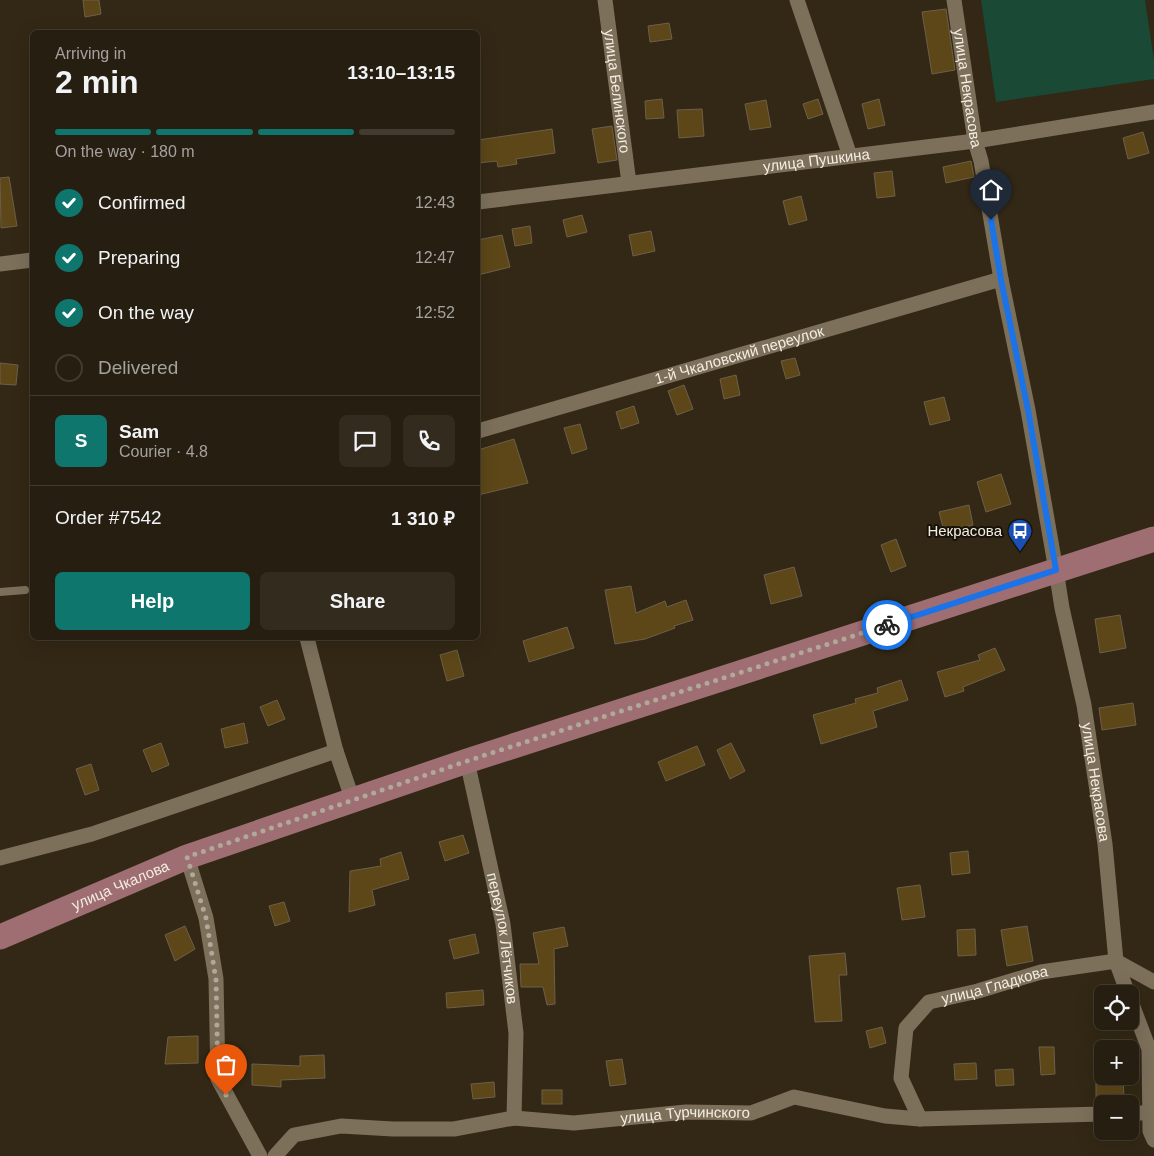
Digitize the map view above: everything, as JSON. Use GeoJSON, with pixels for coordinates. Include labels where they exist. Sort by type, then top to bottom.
{"type":"FeatureCollection","features":[{"type":"Feature","properties":{"kind":"main road","name":"улица Чкалова"},"geometry":{"type":"LineString","coordinates":[[0,924],[185,851],[465,756],[1055,565],[1154,527]]}},
{"type":"Feature","properties":{"kind":"main road","name":"улица Чкалова"},"geometry":{"type":"LineString","coordinates":[[1055,565],[1154,539]]}},
{"type":"Feature","properties":{"kind":"main road","name":"улица Чкалова"},"geometry":{"type":"LineString","coordinates":[[0,937],[185,851]]}},
{"type":"Feature","properties":{"kind":"street","name":"улица Белинского"},"geometry":{"type":"LineString","coordinates":[[605,0],[629,183]]}},
{"type":"Feature","properties":{"kind":"street"},"geometry":{"type":"LineString","coordinates":[[796,0],[850,156]]}},
{"type":"Feature","properties":{"kind":"street","name":"улица Некрасова"},"geometry":{"type":"LineString","coordinates":[[954,0],[975,141],[981,161],[1001,280],[1028,410],[1062,608],[1084,705],[1105,844],[1116,961],[1125,985]]}},
{"type":"Feature","properties":{"kind":"street","name":"улица Пушкина"},"geometry":{"type":"LineString","coordinates":[[480,202],[975,141],[1154,112]]}},
{"type":"Feature","properties":{"kind":"street"},"geometry":{"type":"LineString","coordinates":[[0,264],[30,260]]}},
{"type":"Feature","properties":{"kind":"street","name":"1-й Чкаловский переулок"},"geometry":{"type":"LineString","coordinates":[[480,430],[1001,280]]}},
{"type":"Feature","properties":{"kind":"street"},"geometry":{"type":"LineString","coordinates":[[308,640],[336,751],[351,795]]}},
{"type":"Feature","properties":{"kind":"street"},"geometry":{"type":"LineString","coordinates":[[0,858],[92,834],[336,751]]}},
{"type":"Feature","properties":{"kind":"street","name":"переулок Лётчиков"},"geometry":{"type":"LineString","coordinates":[[465,756],[503,924],[516,1033],[514,1118]]}},
{"type":"Feature","properties":{"kind":"street"},"geometry":{"type":"LineString","coordinates":[[185,851],[206,918],[216,980],[218,1080],[260,1156]]}},
{"type":"Feature","properties":{"kind":"street"},"geometry":{"type":"LineString","coordinates":[[1116,961],[1154,982]]}},
{"type":"Feature","properties":{"kind":"street","name":"улица Гладкова"},"geometry":{"type":"LineString","coordinates":[[920,1118],[901,1078],[906,1028],[929,1002],[978,991],[1041,972],[1116,961]]}},
{"type":"Feature","properties":{"kind":"street"},"geometry":{"type":"LineString","coordinates":[[1139,1023],[1149,1049],[1152,1113],[1150,1131],[1154,1140]]}},
{"type":"Feature","properties":{"kind":"street","name":"улица Турчинского"},"geometry":{"type":"LineString","coordinates":[[275,1156],[294,1135],[341,1126],[393,1129],[454,1129],[514,1118],[574,1123],[686,1112],[751,1113],[794,1097],[885,1116],[920,1118],[1094,1114]]}},
{"type":"Feature","properties":{"kind":"street"},"geometry":{"type":"LineString","coordinates":[[1139,1114],[1152,1113]]}},
{"type":"Feature","properties":{"kind":"lane"},"geometry":{"type":"LineString","coordinates":[[0,592],[24,590]]}},
{"type":"Feature","properties":{"kind":"green space"},"geometry":{"type":"Polygon","coordinates":[[[981,0],[1145,0],[1154,60],[1154,79],[996,102],[981,0]]]}},
{"type":"Feature","properties":{"kind":"building"},"geometry":{"type":"Polygon","coordinates":[[[83,0],[99,0],[101,14],[85,17],[83,0]]]}},
{"type":"Feature","properties":{"kind":"building"},"geometry":{"type":"Polygon","coordinates":[[[946,9],[955,70],[932,74],[922,12],[946,9]]]}},
{"type":"Feature","properties":{"kind":"building"},"geometry":{"type":"Polygon","coordinates":[[[669,23],[672,39],[650,42],[648,26],[669,23]]]}},
{"type":"Feature","properties":{"kind":"building"},"geometry":{"type":"Polygon","coordinates":[[[662,99],[664,118],[646,119],[645,101],[662,99]]]}},
{"type":"Feature","properties":{"kind":"building"},"geometry":{"type":"Polygon","coordinates":[[[818,99],[823,114],[808,119],[803,104],[818,99]]]}},
{"type":"Feature","properties":{"kind":"building"},"geometry":{"type":"Polygon","coordinates":[[[879,99],[885,125],[868,129],[862,104],[879,99]]]}},
{"type":"Feature","properties":{"kind":"building"},"geometry":{"type":"Polygon","coordinates":[[[766,100],[771,127],[750,130],[745,104],[766,100]]]}},
{"type":"Feature","properties":{"kind":"building"},"geometry":{"type":"Polygon","coordinates":[[[702,109],[704,136],[679,138],[677,110],[702,109]]]}},
{"type":"Feature","properties":{"kind":"building"},"geometry":{"type":"Polygon","coordinates":[[[612,126],[617,160],[598,163],[592,129],[612,126]]]}},
{"type":"Feature","properties":{"kind":"building"},"geometry":{"type":"Polygon","coordinates":[[[552,129],[555,153],[516,159],[517,164],[498,167],[497,161],[480,163],[480,140],[552,129]]]}},
{"type":"Feature","properties":{"kind":"building"},"geometry":{"type":"Polygon","coordinates":[[[1143,132],[1149,153],[1128,159],[1123,138],[1143,132]]]}},
{"type":"Feature","properties":{"kind":"building"},"geometry":{"type":"Polygon","coordinates":[[[971,161],[974,177],[946,183],[943,167],[971,161]]]}},
{"type":"Feature","properties":{"kind":"building"},"geometry":{"type":"Polygon","coordinates":[[[892,171],[895,196],[877,198],[874,173],[892,171]]]}},
{"type":"Feature","properties":{"kind":"building"},"geometry":{"type":"Polygon","coordinates":[[[9,177],[17,226],[1,228],[0,178],[9,177]]]}},
{"type":"Feature","properties":{"kind":"building"},"geometry":{"type":"Polygon","coordinates":[[[801,196],[807,220],[789,225],[783,201],[801,196]]]}},
{"type":"Feature","properties":{"kind":"building"},"geometry":{"type":"Polygon","coordinates":[[[582,215],[587,232],[567,237],[563,220],[582,215]]]}},
{"type":"Feature","properties":{"kind":"building"},"geometry":{"type":"Polygon","coordinates":[[[530,226],[532,243],[515,246],[512,229],[530,226]]]}},
{"type":"Feature","properties":{"kind":"building"},"geometry":{"type":"Polygon","coordinates":[[[651,231],[655,251],[633,256],[629,235],[651,231]]]}},
{"type":"Feature","properties":{"kind":"building"},"geometry":{"type":"Polygon","coordinates":[[[502,235],[510,267],[480,274],[480,240],[502,235]]]}},
{"type":"Feature","properties":{"kind":"building"},"geometry":{"type":"Polygon","coordinates":[[[795,358],[800,375],[786,379],[781,361],[795,358]]]}},
{"type":"Feature","properties":{"kind":"building"},"geometry":{"type":"Polygon","coordinates":[[[0,363],[18,365],[16,385],[0,384],[0,363]]]}},
{"type":"Feature","properties":{"kind":"building"},"geometry":{"type":"Polygon","coordinates":[[[736,375],[740,395],[724,399],[720,379],[736,375]]]}},
{"type":"Feature","properties":{"kind":"building"},"geometry":{"type":"Polygon","coordinates":[[[684,385],[693,409],[677,415],[668,391],[684,385]]]}},
{"type":"Feature","properties":{"kind":"building"},"geometry":{"type":"Polygon","coordinates":[[[944,397],[950,420],[930,425],[924,402],[944,397]]]}},
{"type":"Feature","properties":{"kind":"building"},"geometry":{"type":"Polygon","coordinates":[[[634,406],[639,423],[621,429],[616,412],[634,406]]]}},
{"type":"Feature","properties":{"kind":"building"},"geometry":{"type":"Polygon","coordinates":[[[580,424],[587,449],[572,454],[564,428],[580,424]]]}},
{"type":"Feature","properties":{"kind":"building"},"geometry":{"type":"Polygon","coordinates":[[[514,439],[528,483],[480,495],[480,449],[514,439]]]}},
{"type":"Feature","properties":{"kind":"building"},"geometry":{"type":"Polygon","coordinates":[[[1001,474],[1011,504],[986,512],[977,482],[1001,474]]]}},
{"type":"Feature","properties":{"kind":"building"},"geometry":{"type":"Polygon","coordinates":[[[969,505],[973,525],[944,531],[939,512],[969,505]]]}},
{"type":"Feature","properties":{"kind":"building"},"geometry":{"type":"Polygon","coordinates":[[[896,539],[906,566],[891,572],[881,545],[896,539]]]}},
{"type":"Feature","properties":{"kind":"building"},"geometry":{"type":"Polygon","coordinates":[[[794,567],[802,596],[771,604],[764,575],[794,567]]]}},
{"type":"Feature","properties":{"kind":"building"},"geometry":{"type":"Polygon","coordinates":[[[631,586],[636,613],[665,601],[667,607],[686,600],[693,620],[645,639],[615,644],[605,590],[631,586]]]}},
{"type":"Feature","properties":{"kind":"building"},"geometry":{"type":"Polygon","coordinates":[[[1120,615],[1126,648],[1100,653],[1095,619],[1120,615]]]}},
{"type":"Feature","properties":{"kind":"building"},"geometry":{"type":"Polygon","coordinates":[[[567,627],[574,648],[529,662],[523,641],[567,627]]]}},
{"type":"Feature","properties":{"kind":"building"},"geometry":{"type":"Polygon","coordinates":[[[995,648],[1005,670],[963,687],[964,691],[945,697],[937,672],[980,660],[978,655],[995,648]]]}},
{"type":"Feature","properties":{"kind":"building"},"geometry":{"type":"Polygon","coordinates":[[[457,650],[464,676],[447,681],[440,655],[457,650]]]}},
{"type":"Feature","properties":{"kind":"building"},"geometry":{"type":"Polygon","coordinates":[[[901,680],[908,700],[873,711],[877,727],[821,744],[813,715],[856,703],[855,699],[878,693],[877,688],[901,680]]]}},
{"type":"Feature","properties":{"kind":"building"},"geometry":{"type":"Polygon","coordinates":[[[277,700],[285,719],[268,726],[260,707],[277,700]]]}},
{"type":"Feature","properties":{"kind":"building"},"geometry":{"type":"Polygon","coordinates":[[[1133,703],[1136,725],[1102,730],[1099,708],[1133,703]]]}},
{"type":"Feature","properties":{"kind":"building"},"geometry":{"type":"Polygon","coordinates":[[[244,723],[248,743],[225,748],[221,729],[244,723]]]}},
{"type":"Feature","properties":{"kind":"building"},"geometry":{"type":"Polygon","coordinates":[[[161,743],[169,765],[152,772],[143,750],[161,743]]]}},
{"type":"Feature","properties":{"kind":"building"},"geometry":{"type":"Polygon","coordinates":[[[731,743],[745,771],[730,779],[717,750],[731,743]]]}},
{"type":"Feature","properties":{"kind":"building"},"geometry":{"type":"Polygon","coordinates":[[[697,746],[705,765],[666,781],[658,762],[697,746]]]}},
{"type":"Feature","properties":{"kind":"building"},"geometry":{"type":"Polygon","coordinates":[[[91,764],[99,790],[85,795],[76,769],[91,764]]]}},
{"type":"Feature","properties":{"kind":"building"},"geometry":{"type":"Polygon","coordinates":[[[463,835],[469,853],[445,861],[439,842],[463,835]]]}},
{"type":"Feature","properties":{"kind":"building"},"geometry":{"type":"Polygon","coordinates":[[[968,851],[970,873],[952,875],[950,853],[968,851]]]}},
{"type":"Feature","properties":{"kind":"building"},"geometry":{"type":"Polygon","coordinates":[[[401,852],[409,879],[372,890],[375,905],[349,912],[350,871],[381,866],[380,859],[401,852]]]}},
{"type":"Feature","properties":{"kind":"building"},"geometry":{"type":"Polygon","coordinates":[[[920,885],[925,917],[902,920],[897,888],[920,885]]]}},
{"type":"Feature","properties":{"kind":"building"},"geometry":{"type":"Polygon","coordinates":[[[284,902],[290,921],[275,926],[269,906],[284,902]]]}},
{"type":"Feature","properties":{"kind":"building"},"geometry":{"type":"Polygon","coordinates":[[[185,926],[195,949],[175,961],[165,935],[185,926]]]}},
{"type":"Feature","properties":{"kind":"building"},"geometry":{"type":"Polygon","coordinates":[[[1027,926],[1033,961],[1007,966],[1001,930],[1027,926]]]}},
{"type":"Feature","properties":{"kind":"building"},"geometry":{"type":"Polygon","coordinates":[[[564,927],[568,946],[554,949],[555,1004],[547,1005],[543,987],[521,987],[520,964],[539,964],[533,933],[564,927]]]}},
{"type":"Feature","properties":{"kind":"building"},"geometry":{"type":"Polygon","coordinates":[[[975,929],[976,955],[958,956],[957,930],[975,929]]]}},
{"type":"Feature","properties":{"kind":"building"},"geometry":{"type":"Polygon","coordinates":[[[475,934],[479,953],[454,959],[449,940],[475,934]]]}},
{"type":"Feature","properties":{"kind":"building"},"geometry":{"type":"Polygon","coordinates":[[[845,953],[847,975],[839,975],[842,1021],[815,1022],[809,956],[845,953]]]}},
{"type":"Feature","properties":{"kind":"building"},"geometry":{"type":"Polygon","coordinates":[[[483,990],[484,1005],[447,1008],[446,993],[483,990]]]}},
{"type":"Feature","properties":{"kind":"building"},"geometry":{"type":"Polygon","coordinates":[[[882,1027],[886,1043],[870,1048],[866,1031],[882,1027]]]}},
{"type":"Feature","properties":{"kind":"building"},"geometry":{"type":"Polygon","coordinates":[[[198,1036],[198,1063],[165,1064],[168,1037],[198,1036]]]}},
{"type":"Feature","properties":{"kind":"building"},"geometry":{"type":"Polygon","coordinates":[[[1039,1047],[1054,1047],[1055,1074],[1041,1075],[1039,1047]]]}},
{"type":"Feature","properties":{"kind":"building"},"geometry":{"type":"Polygon","coordinates":[[[324,1055],[325,1078],[281,1080],[281,1087],[252,1085],[252,1064],[300,1066],[300,1056],[324,1055]]]}},
{"type":"Feature","properties":{"kind":"building"},"geometry":{"type":"Polygon","coordinates":[[[622,1059],[626,1084],[610,1086],[606,1061],[622,1059]]]}},
{"type":"Feature","properties":{"kind":"building"},"geometry":{"type":"Polygon","coordinates":[[[976,1063],[977,1079],[955,1080],[954,1064],[976,1063]]]}},
{"type":"Feature","properties":{"kind":"building"},"geometry":{"type":"Polygon","coordinates":[[[1013,1069],[1014,1085],[996,1086],[995,1070],[1013,1069]]]}},
{"type":"Feature","properties":{"kind":"building"},"geometry":{"type":"Polygon","coordinates":[[[494,1082],[495,1097],[473,1099],[471,1084],[494,1082]]]}},
{"type":"Feature","properties":{"kind":"building"},"geometry":{"type":"Polygon","coordinates":[[[1096,1085],[1123,1085],[1124,1095],[1096,1095],[1096,1085]]]}},
{"type":"Feature","properties":{"kind":"building"},"geometry":{"type":"Polygon","coordinates":[[[542,1090],[562,1090],[562,1104],[542,1104],[542,1090]]]}},
{"type":"Feature","properties":{"kind":"way so far"},"geometry":{"type":"LineString","coordinates":[[226,1095],[218,1080],[216,980],[206,918],[187,857],[467,761],[887,625]]}},
{"type":"Feature","properties":{"kind":"place","name":"Некрасова"},"geometry":{"type":"Point","coordinates":[1020,552]}},
{"type":"Feature","properties":{"kind":"route"},"geometry":{"type":"LineString","coordinates":[[887,625],[1056,570],[1028,410],[1001,280],[991,220]]}}]}
